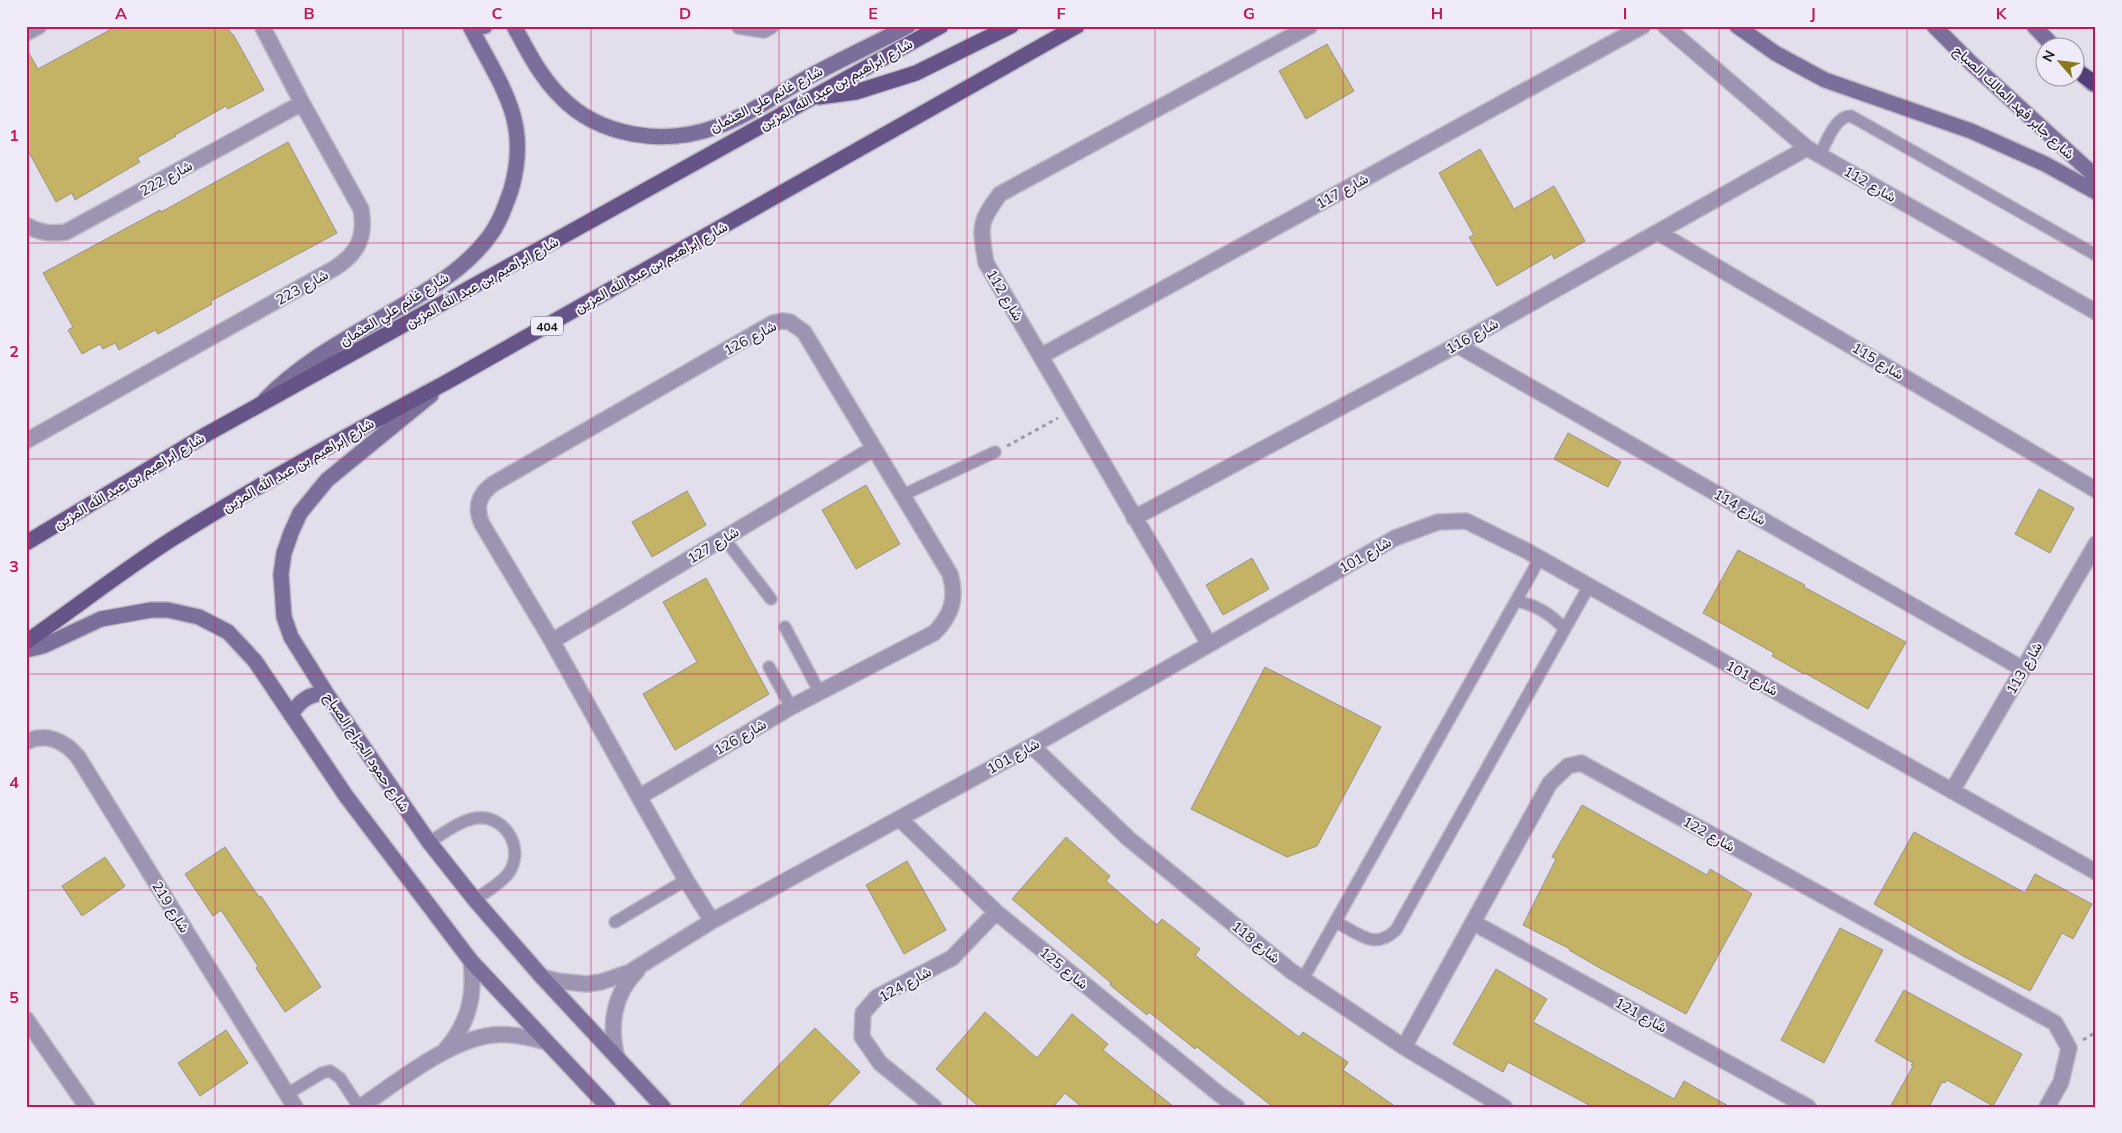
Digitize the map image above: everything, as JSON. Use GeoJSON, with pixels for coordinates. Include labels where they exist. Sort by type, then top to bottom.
{"type":"FeatureCollection","features":[{"type":"Feature","properties":{"kind":"highway"},"geometry":{"type":"LineString","coordinates":[[2084,75],[2096,85]]}},
{"type":"Feature","properties":{"kind":"main road","name":"شارع ابراهيم بن عبد الله المزين"},"geometry":{"type":"LineString","coordinates":[[26,543],[199,439],[942,26]]}},
{"type":"Feature","properties":{"kind":"main road"},"geometry":{"type":"LineString","coordinates":[[808,99],[856,92],[901,78],[1011,26]]}},
{"type":"Feature","properties":{"kind":"main road","name":"شارع إبراهيم بن عبد الله المزين"},"geometry":{"type":"LineString","coordinates":[[26,642],[179,535],[340,439],[445,383],[1077,26]]}},
{"type":"Feature","properties":{"kind":"street"},"geometry":{"type":"LineString","coordinates":[[26,33],[39,26]]}},
{"type":"Feature","properties":{"kind":"street","name":"شارع 223"},"geometry":{"type":"LineString","coordinates":[[26,441],[335,268],[355,250],[364,224],[362,209],[302,103],[262,26]]}},
{"type":"Feature","properties":{"kind":"street","name":"شارع غانم علي العثمان"},"geometry":{"type":"LineString","coordinates":[[514,26],[547,81],[560,97],[575,109],[607,127],[634,134],[662,137],[681,136],[717,127],[829,66],[908,26]]}},
{"type":"Feature","properties":{"kind":"street"},"geometry":{"type":"LineString","coordinates":[[739,26],[764,30],[771,26]]}},
{"type":"Feature","properties":{"kind":"street","name":"شارع 112"},"geometry":{"type":"LineString","coordinates":[[1209,644],[986,263],[981,234],[983,216],[1000,194],[1310,26]]}},
{"type":"Feature","properties":{"kind":"street","name":"شارع 117"},"geometry":{"type":"LineString","coordinates":[[1041,356],[1643,26]]}},
{"type":"Feature","properties":{"kind":"street","name":"شارع 112"},"geometry":{"type":"LineString","coordinates":[[1665,26],[1814,152],[2096,312]]}},
{"type":"Feature","properties":{"kind":"street"},"geometry":{"type":"LineString","coordinates":[[1737,26],[1775,53],[1825,80],[1971,131],[2045,164],[2096,192]]}},
{"type":"Feature","properties":{"kind":"street","name":"شارع جابر فهد المالك الصباح"},"geometry":{"type":"LineString","coordinates":[[1934,26],[1977,69],[2096,177]]}},
{"type":"Feature","properties":{"kind":"street"},"geometry":{"type":"LineString","coordinates":[[2034,26],[2045,38]]}},
{"type":"Feature","properties":{"kind":"street","name":"شارع غانم علي العثمان"},"geometry":{"type":"LineString","coordinates":[[259,406],[281,383],[309,362],[448,277],[480,249],[497,223],[514,179],[517,162],[516,130],[508,100],[475,27]]}},
{"type":"Feature","properties":{"kind":"street","name":"شارع 222"},"geometry":{"type":"LineString","coordinates":[[26,225],[38,231],[52,234],[66,232],[302,103]]}},
{"type":"Feature","properties":{"kind":"street","name":"شارع 116"},"geometry":{"type":"LineString","coordinates":[[1134,518],[1457,345],[1659,232],[1814,152]]}},
{"type":"Feature","properties":{"kind":"street","name":"شارع 115"},"geometry":{"type":"LineString","coordinates":[[1659,232],[2096,490]]}},
{"type":"Feature","properties":{"kind":"street","name":"شارع 126"},"geometry":{"type":"LineString","coordinates":[[639,797],[791,707],[934,633],[944,624],[951,612],[954,600],[954,586],[950,574],[804,332],[790,322],[773,323],[493,484],[485,489],[480,497],[478,506],[478,516],[552,641],[639,797],[686,880],[712,921]]}},
{"type":"Feature","properties":{"kind":"street","name":"شارع 114"},"geometry":{"type":"LineString","coordinates":[[1457,345],[2023,668]]}},
{"type":"Feature","properties":{"kind":"street","name":"شارع حمود الجراح الصباح"},"geometry":{"type":"LineString","coordinates":[[445,383],[327,480],[300,513],[290,533],[281,574],[281,596],[284,617],[291,636],[326,693],[429,842],[475,900],[542,977],[663,1107]]}},
{"type":"Feature","properties":{"kind":"street","name":"شارع 127"},"geometry":{"type":"LineString","coordinates":[[552,641],[873,448]]}},
{"type":"Feature","properties":{"kind":"street","name":"شارع 101"},"geometry":{"type":"LineString","coordinates":[[542,977],[564,982],[587,984],[616,978],[643,964],[712,921],[1032,746],[1395,538],[1438,522],[1466,521],[1540,558],[2096,872]]}},
{"type":"Feature","properties":{"kind":"street","name":"شارع 113"},"geometry":{"type":"LineString","coordinates":[[1952,791],[2096,544]]}},
{"type":"Feature","properties":{"kind":"street"},"geometry":{"type":"LineString","coordinates":[[26,650],[43,646],[84,626],[118,615],[151,610],[184,612],[214,623],[233,636],[255,661],[346,796],[471,961],[608,1107]]}},
{"type":"Feature","properties":{"kind":"street"},"geometry":{"type":"LineString","coordinates":[[291,715],[305,698],[315,694],[326,693]]}},
{"type":"Feature","properties":{"kind":"street","name":"شارع 219"},"geometry":{"type":"LineString","coordinates":[[26,742],[41,738],[52,739],[62,742],[78,757],[291,1100]]}},
{"type":"Feature","properties":{"kind":"street","name":"شارع 118"},"geometry":{"type":"LineString","coordinates":[[1032,746],[1129,839],[1303,979],[1404,1048],[1504,1107]]}},
{"type":"Feature","properties":{"kind":"street","name":"شارع 122"},"geometry":{"type":"LineString","coordinates":[[1404,1048],[1550,782],[1568,766],[1581,763],[2055,1024],[2069,1048],[2061,1082],[2047,1107]]}},
{"type":"Feature","properties":{"kind":"street","name":"شارع 125"},"geometry":{"type":"LineString","coordinates":[[900,819],[996,912],[1219,1094],[1238,1107]]}},
{"type":"Feature","properties":{"kind":"street","name":"شارع 124"},"geometry":{"type":"LineString","coordinates":[[934,1107],[880,1062],[862,1037],[863,1013],[877,997],[952,958],[996,912]]}},
{"type":"Feature","properties":{"kind":"street","name":"شارع 121"},"geometry":{"type":"LineString","coordinates":[[1474,923],[1808,1107]]}},
{"type":"Feature","properties":{"kind":"street"},"geometry":{"type":"LineString","coordinates":[[444,1052],[463,1026],[469,1010],[472,994],[471,961]]}},
{"type":"Feature","properties":{"kind":"street","name":"شارع 101"},"geometry":{"type":"LineString","coordinates":[[617,1058],[612,1032],[616,1007],[626,984],[643,964]]}},
{"type":"Feature","properties":{"kind":"street"},"geometry":{"type":"LineString","coordinates":[[26,1019],[86,1107]]}},
{"type":"Feature","properties":{"kind":"street"},"geometry":{"type":"LineString","coordinates":[[360,1107],[444,1052],[460,1044],[494,1035],[511,1034],[546,1042]]}},
{"type":"Feature","properties":{"kind":"lane"},"geometry":{"type":"LineString","coordinates":[[1814,152],[1838,121],[1843,117],[1851,116],[2096,255]]}},
{"type":"Feature","properties":{"kind":"lane"},"geometry":{"type":"LineString","coordinates":[[903,496],[995,452]]}},
{"type":"Feature","properties":{"kind":"lane"},"geometry":{"type":"LineString","coordinates":[[724,538],[771,600]]}},
{"type":"Feature","properties":{"kind":"lane"},"geometry":{"type":"LineString","coordinates":[[1303,979],[1540,558]]}},
{"type":"Feature","properties":{"kind":"lane"},"geometry":{"type":"LineString","coordinates":[[1336,922],[1369,939],[1378,941],[1388,937],[1396,930],[1589,586]]}},
{"type":"Feature","properties":{"kind":"lane"},"geometry":{"type":"LineString","coordinates":[[1516,601],[1533,605],[1552,615],[1565,629]]}},
{"type":"Feature","properties":{"kind":"lane"},"geometry":{"type":"LineString","coordinates":[[785,627],[820,693]]}},
{"type":"Feature","properties":{"kind":"lane"},"geometry":{"type":"LineString","coordinates":[[769,667],[791,707]]}},
{"type":"Feature","properties":{"kind":"lane"},"geometry":{"type":"LineString","coordinates":[[429,842],[465,821],[475,818],[486,818],[495,821],[507,830],[514,844],[513,864],[508,874],[501,881],[475,900]]}},
{"type":"Feature","properties":{"kind":"lane"},"geometry":{"type":"LineString","coordinates":[[615,922],[686,880]]}},
{"type":"Feature","properties":{"kind":"lane"},"geometry":{"type":"LineString","coordinates":[[291,1100],[322,1073],[330,1071],[340,1078],[360,1107]]}},
{"type":"Feature","properties":{"kind":"path"},"geometry":{"type":"LineString","coordinates":[[995,452],[1072,410]]}},
{"type":"Feature","properties":{"kind":"building"},"geometry":{"type":"Polygon","coordinates":[[[117,26],[227,26],[264,90],[228,109],[226,106],[175,135],[137,158],[140,162],[75,200],[72,193],[56,202],[26,147],[26,48],[38,69],[117,26]]]}},
{"type":"Feature","properties":{"kind":"building"},"geometry":{"type":"Polygon","coordinates":[[[1327,44],[1354,91],[1306,119],[1279,71],[1327,44]]]}},
{"type":"Feature","properties":{"kind":"building"},"geometry":{"type":"Polygon","coordinates":[[[288,142],[337,233],[211,301],[212,304],[158,334],[155,330],[119,350],[115,343],[103,349],[100,344],[82,354],[68,330],[73,327],[43,273],[160,210],[161,212],[288,142]]]}},
{"type":"Feature","properties":{"kind":"building"},"geometry":{"type":"Polygon","coordinates":[[[1480,149],[1514,209],[1554,186],[1585,241],[1554,259],[1552,254],[1497,286],[1469,237],[1474,235],[1439,173],[1480,149]]]}},
{"type":"Feature","properties":{"kind":"building"},"geometry":{"type":"Polygon","coordinates":[[[1568,433],[1621,462],[1608,487],[1554,459],[1568,433]]]}},
{"type":"Feature","properties":{"kind":"building"},"geometry":{"type":"Polygon","coordinates":[[[866,485],[900,544],[856,569],[822,510],[866,485]]]}},
{"type":"Feature","properties":{"kind":"building"},"geometry":{"type":"Polygon","coordinates":[[[2039,489],[2074,508],[2050,553],[2015,534],[2039,489]]]}},
{"type":"Feature","properties":{"kind":"building"},"geometry":{"type":"Polygon","coordinates":[[[687,491],[706,525],[652,557],[632,522],[687,491]]]}},
{"type":"Feature","properties":{"kind":"building"},"geometry":{"type":"Polygon","coordinates":[[[1738,550],[1906,642],[1868,709],[1772,656],[1774,653],[1703,613],[1738,550]]]}},
{"type":"Feature","properties":{"kind":"building"},"geometry":{"type":"Polygon","coordinates":[[[1252,558],[1269,589],[1223,615],[1206,585],[1252,558]]]}},
{"type":"Feature","properties":{"kind":"building"},"geometry":{"type":"Polygon","coordinates":[[[706,578],[769,694],[675,750],[643,694],[697,662],[663,602],[706,578]]]}},
{"type":"Feature","properties":{"kind":"building"},"geometry":{"type":"Polygon","coordinates":[[[1265,667],[1381,727],[1317,846],[1287,857],[1191,809],[1265,667]]]}},
{"type":"Feature","properties":{"kind":"building"},"geometry":{"type":"Polygon","coordinates":[[[1582,805],[1707,875],[1710,869],[1752,894],[1686,1014],[1523,925],[1556,859],[1552,857],[1582,805]]]}},
{"type":"Feature","properties":{"kind":"building"},"geometry":{"type":"Polygon","coordinates":[[[1914,832],[2025,893],[2035,874],[2092,904],[2073,939],[2062,933],[2030,991],[1963,956],[1874,904],[1914,832]]]}},
{"type":"Feature","properties":{"kind":"building"},"geometry":{"type":"Polygon","coordinates":[[[1066,837],[1110,876],[1106,881],[1157,925],[1162,919],[1200,949],[1195,955],[1240,992],[1299,1037],[1303,1032],[1348,1062],[1343,1070],[1396,1107],[1273,1107],[1197,1047],[1195,1049],[1149,1012],[1147,1015],[1110,985],[1111,983],[1012,899],[1066,837]]]}},
{"type":"Feature","properties":{"kind":"building"},"geometry":{"type":"Polygon","coordinates":[[[225,847],[259,897],[261,896],[321,987],[285,1012],[256,968],[258,966],[221,910],[213,916],[185,874],[225,847]]]}},
{"type":"Feature","properties":{"kind":"building"},"geometry":{"type":"Polygon","coordinates":[[[105,857],[125,886],[82,916],[62,886],[105,857]]]}},
{"type":"Feature","properties":{"kind":"building"},"geometry":{"type":"Polygon","coordinates":[[[907,861],[946,930],[904,954],[866,885],[907,861]]]}},
{"type":"Feature","properties":{"kind":"building"},"geometry":{"type":"Polygon","coordinates":[[[1840,928],[1883,950],[1824,1063],[1781,1040],[1840,928]]]}},
{"type":"Feature","properties":{"kind":"building"},"geometry":{"type":"Polygon","coordinates":[[[1496,969],[1547,999],[1533,1022],[1674,1099],[1684,1081],[1730,1107],[1593,1107],[1508,1062],[1503,1072],[1453,1044],[1496,969]]]}},
{"type":"Feature","properties":{"kind":"building"},"geometry":{"type":"Polygon","coordinates":[[[1904,990],[2022,1054],[1993,1106],[1947,1080],[1945,1083],[1942,1082],[1929,1107],[1890,1107],[1913,1063],[1875,1041],[1904,990]]]}},
{"type":"Feature","properties":{"kind":"building"},"geometry":{"type":"Polygon","coordinates":[[[985,1012],[1037,1058],[1072,1014],[1108,1044],[1103,1050],[1174,1107],[1082,1107],[1065,1093],[1053,1107],[979,1107],[936,1069],[985,1012]]]}},
{"type":"Feature","properties":{"kind":"building"},"geometry":{"type":"Polygon","coordinates":[[[815,1028],[860,1072],[826,1107],[738,1107],[815,1028]]]}},
{"type":"Feature","properties":{"kind":"building"},"geometry":{"type":"Polygon","coordinates":[[[226,1030],[248,1063],[200,1096],[178,1063],[226,1030]]]}}]}
